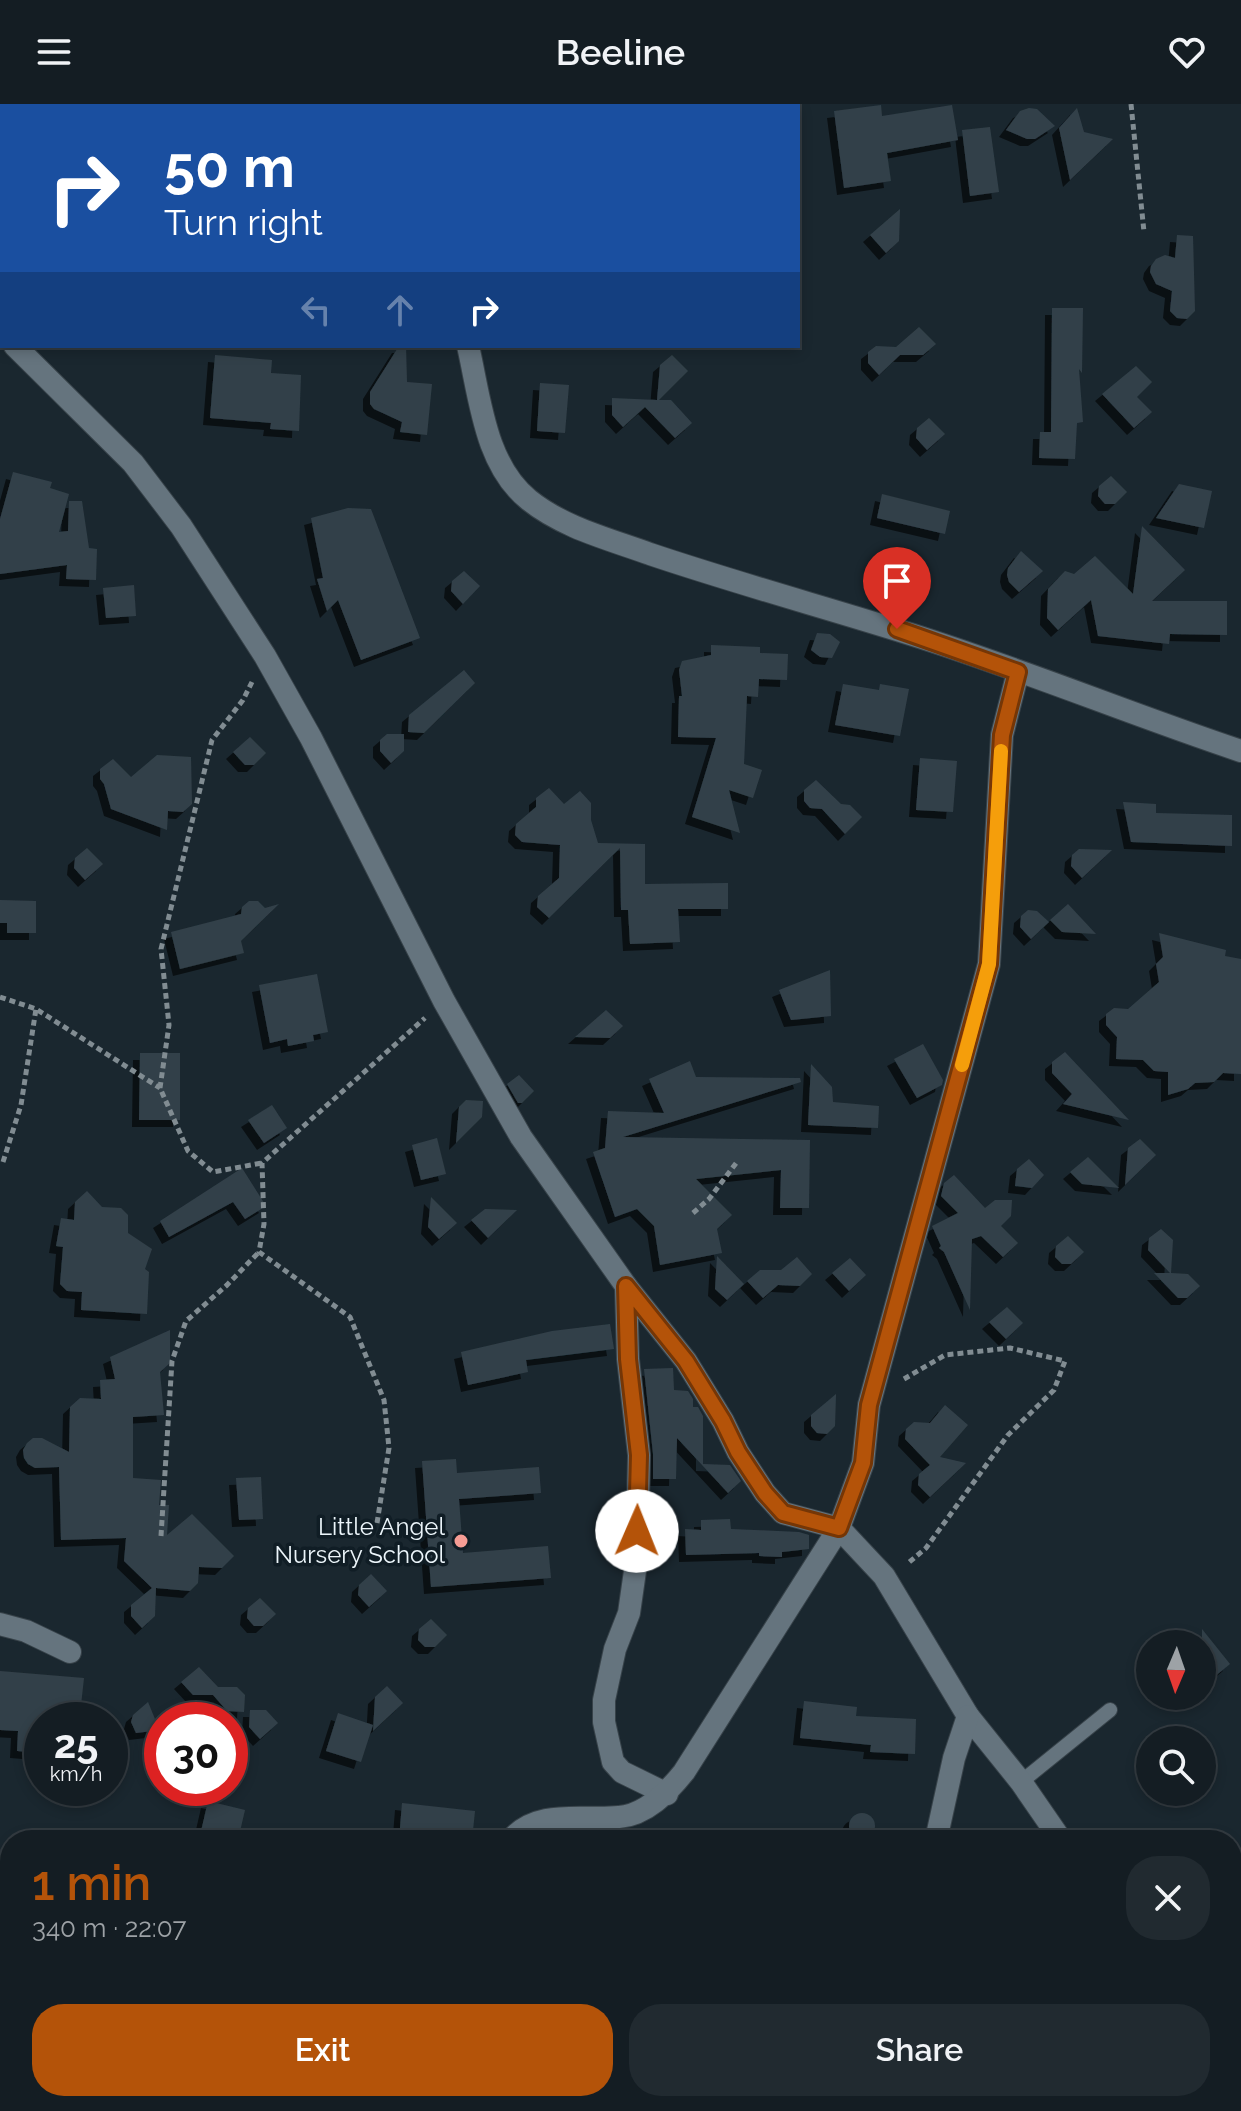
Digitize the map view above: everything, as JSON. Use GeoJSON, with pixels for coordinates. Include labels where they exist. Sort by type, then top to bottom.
{"type":"FeatureCollection","features":[{"type":"Feature","properties":{"kind":"street"},"geometry":{"type":"LineString","coordinates":[[17,348],[133,463],[181,526],[265,656],[311,738],[444,1001],[521,1137],[626,1286],[686,1361],[765,1493],[783,1513],[839,1528],[884,1576],[968,1716],[1021,1782],[1054,1830]]}},
{"type":"Feature","properties":{"kind":"street"},"geometry":{"type":"LineString","coordinates":[[468,348],[487,430],[506,476],[528,499],[552,515],[586,532],[744,585],[916,635],[1241,751]]}},
{"type":"Feature","properties":{"kind":"street"},"geometry":{"type":"LineString","coordinates":[[525,1830],[534,1823],[563,1817],[621,1817],[667,1794],[693,1759],[839,1528],[863,1463],[869,1405],[989,964],[1002,735],[1018,672]]}},
{"type":"Feature","properties":{"kind":"street"},"geometry":{"type":"LineString","coordinates":[[626,1286],[628,1359],[639,1455],[637,1557],[629,1613],[615,1649],[604,1700],[604,1722],[613,1762],[622,1772],[667,1794]]}},
{"type":"Feature","properties":{"kind":"street"},"geometry":{"type":"LineString","coordinates":[[0,1624],[26,1631],[70,1652]]}},
{"type":"Feature","properties":{"kind":"street"},"geometry":{"type":"LineString","coordinates":[[938,1830],[954,1758],[968,1716]]}},
{"type":"Feature","properties":{"kind":"lane"},"geometry":{"type":"LineString","coordinates":[[1021,1782],[1110,1710]]}},
{"type":"Feature","properties":{"kind":"path"},"geometry":{"type":"LineString","coordinates":[[1131,104],[1144,232]]}},
{"type":"Feature","properties":{"kind":"path"},"geometry":{"type":"LineString","coordinates":[[265,656],[243,700],[212,740],[161,949],[169,1025],[160,1088],[188,1151],[213,1172],[262,1163],[444,1001]]}},
{"type":"Feature","properties":{"kind":"path"},"geometry":{"type":"LineString","coordinates":[[0,997],[36,1009],[160,1088]]}},
{"type":"Feature","properties":{"kind":"path"},"geometry":{"type":"LineString","coordinates":[[3,1162],[21,1105],[36,1009]]}},
{"type":"Feature","properties":{"kind":"path"},"geometry":{"type":"LineString","coordinates":[[693,1213],[709,1199],[737,1162]]}},
{"type":"Feature","properties":{"kind":"path"},"geometry":{"type":"LineString","coordinates":[[161,1536],[172,1361],[186,1321],[259,1252],[264,1224],[262,1163]]}},
{"type":"Feature","properties":{"kind":"path"},"geometry":{"type":"LineString","coordinates":[[259,1252],[350,1317],[384,1400],[389,1448],[377,1523]]}},
{"type":"Feature","properties":{"kind":"path"},"geometry":{"type":"LineString","coordinates":[[869,1405],[910,1375],[945,1355],[1010,1348],[1065,1361],[1054,1390],[1008,1435],[926,1548],[907,1565],[900,1569],[894,1567],[884,1576]]}},
{"type":"Feature","properties":{"kind":"building"},"geometry":{"type":"Polygon","coordinates":[[[881,105],[882,116],[952,105],[958,140],[887,153],[891,181],[844,188],[834,111],[881,105]]]}},
{"type":"Feature","properties":{"kind":"building"},"geometry":{"type":"Polygon","coordinates":[[[1077,108],[1084,132],[1113,139],[1070,180],[1059,128],[1077,108]]]}},
{"type":"Feature","properties":{"kind":"building"},"geometry":{"type":"Polygon","coordinates":[[[1037,109],[1055,126],[1035,139],[1006,130],[1020,111],[1037,109]]]}},
{"type":"Feature","properties":{"kind":"building"},"geometry":{"type":"Polygon","coordinates":[[[990,127],[999,192],[970,196],[962,130],[990,127]]]}},
{"type":"Feature","properties":{"kind":"building"},"geometry":{"type":"Polygon","coordinates":[[[900,209],[899,241],[886,253],[870,235],[900,209]]]}},
{"type":"Feature","properties":{"kind":"building"},"geometry":{"type":"Polygon","coordinates":[[[1177,235],[1193,236],[1195,311],[1187,319],[1177,318],[1170,311],[1172,291],[1156,284],[1150,272],[1156,259],[1165,255],[1175,258],[1177,235]]]}},
{"type":"Feature","properties":{"kind":"building"},"geometry":{"type":"Polygon","coordinates":[[[1052,308],[1083,308],[1082,373],[1079,369],[1083,422],[1077,423],[1075,459],[1039,458],[1040,432],[1051,432],[1052,308]]]}},
{"type":"Feature","properties":{"kind":"building"},"geometry":{"type":"Polygon","coordinates":[[[919,327],[936,344],[923,355],[900,355],[879,375],[868,363],[868,352],[876,346],[896,347],[919,327]]]}},
{"type":"Feature","properties":{"kind":"building"},"geometry":{"type":"Polygon","coordinates":[[[398,348],[406,348],[407,382],[432,384],[427,435],[400,432],[402,422],[374,409],[370,404],[370,392],[398,348]]]}},
{"type":"Feature","properties":{"kind":"building"},"geometry":{"type":"Polygon","coordinates":[[[215,355],[272,360],[271,373],[301,375],[299,431],[270,429],[271,423],[210,418],[215,355]]]}},
{"type":"Feature","properties":{"kind":"building"},"geometry":{"type":"Polygon","coordinates":[[[672,355],[688,371],[659,400],[671,400],[692,423],[675,438],[645,407],[623,427],[612,415],[612,398],[657,400],[660,365],[672,355]]]}},
{"type":"Feature","properties":{"kind":"building"},"geometry":{"type":"Polygon","coordinates":[[[1136,366],[1152,382],[1137,397],[1152,412],[1134,428],[1102,394],[1136,366]]]}},
{"type":"Feature","properties":{"kind":"building"},"geometry":{"type":"Polygon","coordinates":[[[540,383],[569,385],[565,433],[537,431],[540,383]]]}},
{"type":"Feature","properties":{"kind":"building"},"geometry":{"type":"Polygon","coordinates":[[[929,418],[945,434],[927,450],[916,438],[917,428],[929,418]]]}},
{"type":"Feature","properties":{"kind":"building"},"geometry":{"type":"Polygon","coordinates":[[[13,472],[52,482],[50,488],[69,494],[59,532],[68,531],[69,501],[82,501],[89,548],[97,549],[96,580],[66,579],[67,565],[0,574],[0,519],[13,472]]]}},
{"type":"Feature","properties":{"kind":"building"},"geometry":{"type":"Polygon","coordinates":[[[1111,476],[1127,492],[1115,504],[1105,504],[1098,496],[1099,486],[1111,476]]]}},
{"type":"Feature","properties":{"kind":"building"},"geometry":{"type":"Polygon","coordinates":[[[1179,484],[1212,491],[1204,528],[1156,518],[1179,484]]]}},
{"type":"Feature","properties":{"kind":"building"},"geometry":{"type":"Polygon","coordinates":[[[882,494],[950,511],[945,534],[877,518],[882,494]]]}},
{"type":"Feature","properties":{"kind":"building"},"geometry":{"type":"Polygon","coordinates":[[[348,508],[371,509],[420,638],[361,660],[338,600],[327,611],[317,579],[323,578],[311,518],[348,508]]]}},
{"type":"Feature","properties":{"kind":"building"},"geometry":{"type":"Polygon","coordinates":[[[1142,526],[1185,570],[1152,601],[1227,601],[1227,635],[1170,634],[1169,644],[1098,636],[1091,600],[1058,630],[1047,618],[1048,589],[1065,571],[1074,574],[1095,556],[1133,594],[1142,526]]]}},
{"type":"Feature","properties":{"kind":"building"},"geometry":{"type":"Polygon","coordinates":[[[1021,551],[1043,571],[1019,592],[1009,582],[1007,575],[1008,568],[1021,551]]]}},
{"type":"Feature","properties":{"kind":"building"},"geometry":{"type":"Polygon","coordinates":[[[464,571],[480,586],[463,604],[451,591],[452,581],[464,571]]]}},
{"type":"Feature","properties":{"kind":"building"},"geometry":{"type":"Polygon","coordinates":[[[134,585],[136,616],[106,618],[103,588],[134,585]]]}},
{"type":"Feature","properties":{"kind":"building"},"geometry":{"type":"Polygon","coordinates":[[[817,633],[830,634],[840,642],[832,658],[820,657],[811,650],[817,633]]]}},
{"type":"Feature","properties":{"kind":"building"},"geometry":{"type":"Polygon","coordinates":[[[711,645],[760,647],[760,653],[788,654],[787,680],[759,679],[758,697],[747,696],[744,764],[762,770],[753,798],[729,790],[740,833],[692,817],[716,738],[678,737],[679,696],[682,696],[679,670],[682,661],[711,655],[711,645]]]}},
{"type":"Feature","properties":{"kind":"building"},"geometry":{"type":"Polygon","coordinates":[[[464,670],[475,683],[424,733],[408,732],[409,715],[464,670]]]}},
{"type":"Feature","properties":{"kind":"building"},"geometry":{"type":"Polygon","coordinates":[[[843,684],[879,690],[880,684],[909,689],[900,736],[835,725],[843,684]]]}},
{"type":"Feature","properties":{"kind":"building"},"geometry":{"type":"Polygon","coordinates":[[[387,734],[404,734],[404,751],[391,763],[380,751],[380,740],[387,734]]]}},
{"type":"Feature","properties":{"kind":"building"},"geometry":{"type":"Polygon","coordinates":[[[250,737],[266,753],[254,765],[245,765],[233,752],[250,737]]]}},
{"type":"Feature","properties":{"kind":"building"},"geometry":{"type":"Polygon","coordinates":[[[157,755],[191,757],[192,804],[183,812],[168,811],[167,830],[111,809],[100,779],[100,769],[113,759],[131,777],[157,755]]]}},
{"type":"Feature","properties":{"kind":"building"},"geometry":{"type":"Polygon","coordinates":[[[920,758],[957,761],[953,812],[916,810],[920,758]]]}},
{"type":"Feature","properties":{"kind":"building"},"geometry":{"type":"Polygon","coordinates":[[[816,780],[841,804],[850,805],[862,817],[845,834],[822,809],[810,808],[804,801],[804,790],[816,780]]]}},
{"type":"Feature","properties":{"kind":"building"},"geometry":{"type":"Polygon","coordinates":[[[549,788],[564,804],[580,791],[591,803],[591,820],[598,843],[645,844],[645,884],[728,883],[728,909],[678,909],[680,942],[630,944],[628,910],[621,910],[620,848],[549,918],[537,907],[538,896],[559,878],[560,845],[522,842],[515,835],[516,824],[536,807],[536,798],[549,788]]]}},
{"type":"Feature","properties":{"kind":"building"},"geometry":{"type":"Polygon","coordinates":[[[1123,802],[1156,804],[1156,813],[1232,815],[1232,846],[1131,842],[1123,802]]]}},
{"type":"Feature","properties":{"kind":"building"},"geometry":{"type":"Polygon","coordinates":[[[87,848],[103,864],[85,880],[74,868],[75,858],[87,848]]]}},
{"type":"Feature","properties":{"kind":"building"},"geometry":{"type":"Polygon","coordinates":[[[1079,849],[1112,850],[1082,878],[1071,866],[1072,855],[1079,849]]]}},
{"type":"Feature","properties":{"kind":"building"},"geometry":{"type":"Polygon","coordinates":[[[0,900],[36,901],[36,933],[7,933],[7,923],[0,923],[0,900]]]}},
{"type":"Feature","properties":{"kind":"building"},"geometry":{"type":"Polygon","coordinates":[[[249,901],[258,901],[265,908],[279,904],[241,941],[244,953],[180,969],[171,932],[241,914],[242,907],[249,901]]]}},
{"type":"Feature","properties":{"kind":"building"},"geometry":{"type":"Polygon","coordinates":[[[1068,904],[1096,934],[1062,932],[1050,920],[1068,904]]]}},
{"type":"Feature","properties":{"kind":"building"},"geometry":{"type":"Polygon","coordinates":[[[1028,910],[1037,911],[1049,922],[1031,939],[1020,927],[1021,916],[1028,910]]]}},
{"type":"Feature","properties":{"kind":"building"},"geometry":{"type":"Polygon","coordinates":[[[1159,933],[1226,950],[1225,956],[1241,959],[1241,1074],[1223,1073],[1214,1082],[1195,1083],[1188,1089],[1168,1095],[1168,1072],[1154,1071],[1143,1060],[1116,1059],[1117,1037],[1106,1025],[1106,1014],[1114,1008],[1128,1009],[1159,982],[1156,964],[1163,957],[1159,933]]]}},
{"type":"Feature","properties":{"kind":"building"},"geometry":{"type":"Polygon","coordinates":[[[830,970],[831,1016],[791,1020],[779,990],[830,970]]]}},
{"type":"Feature","properties":{"kind":"building"},"geometry":{"type":"Polygon","coordinates":[[[317,974],[328,1032],[313,1035],[314,1041],[288,1046],[287,1039],[270,1043],[259,985],[317,974]]]}},
{"type":"Feature","properties":{"kind":"building"},"geometry":{"type":"Polygon","coordinates":[[[606,1010],[623,1026],[610,1038],[575,1037],[606,1010]]]}},
{"type":"Feature","properties":{"kind":"building"},"geometry":{"type":"Polygon","coordinates":[[[923,1044],[943,1080],[942,1085],[917,1098],[894,1059],[923,1044]]]}},
{"type":"Feature","properties":{"kind":"building"},"geometry":{"type":"Polygon","coordinates":[[[1065,1052],[1129,1120],[1063,1104],[1072,1094],[1052,1073],[1052,1062],[1065,1052]]]}},
{"type":"Feature","properties":{"kind":"building"},"geometry":{"type":"Polygon","coordinates":[[[140,1053],[180,1053],[180,1120],[139,1120],[140,1053]]]}},
{"type":"Feature","properties":{"kind":"building"},"geometry":{"type":"Polygon","coordinates":[[[690,1061],[696,1077],[800,1078],[801,1082],[623,1137],[810,1140],[809,1208],[780,1208],[781,1170],[696,1179],[732,1215],[717,1229],[722,1253],[660,1265],[654,1226],[637,1209],[615,1217],[593,1152],[605,1148],[608,1111],[664,1113],[649,1079],[690,1061]]]}},
{"type":"Feature","properties":{"kind":"building"},"geometry":{"type":"Polygon","coordinates":[[[811,1064],[832,1087],[833,1102],[879,1106],[878,1128],[808,1125],[811,1064]]]}},
{"type":"Feature","properties":{"kind":"building"},"geometry":{"type":"Polygon","coordinates":[[[519,1075],[534,1091],[522,1103],[518,1103],[507,1084],[519,1075]]]}},
{"type":"Feature","properties":{"kind":"building"},"geometry":{"type":"Polygon","coordinates":[[[466,1100],[483,1101],[482,1117],[456,1143],[459,1107],[466,1100]]]}},
{"type":"Feature","properties":{"kind":"building"},"geometry":{"type":"Polygon","coordinates":[[[272,1105],[287,1128],[264,1143],[248,1120],[272,1105]]]}},
{"type":"Feature","properties":{"kind":"building"},"geometry":{"type":"Polygon","coordinates":[[[437,1138],[446,1174],[421,1180],[412,1145],[437,1138]]]}},
{"type":"Feature","properties":{"kind":"building"},"geometry":{"type":"Polygon","coordinates":[[[1140,1139],[1156,1155],[1125,1185],[1128,1148],[1140,1139]]]}},
{"type":"Feature","properties":{"kind":"building"},"geometry":{"type":"Polygon","coordinates":[[[1088,1157],[1119,1188],[1082,1184],[1070,1172],[1088,1157]]]}},
{"type":"Feature","properties":{"kind":"building"},"geometry":{"type":"Polygon","coordinates":[[[1029,1159],[1044,1175],[1032,1188],[1015,1186],[1017,1169],[1029,1159]]]}},
{"type":"Feature","properties":{"kind":"building"},"geometry":{"type":"Polygon","coordinates":[[[242,1168],[266,1206],[245,1219],[233,1202],[169,1237],[160,1221],[242,1168]]]}},
{"type":"Feature","properties":{"kind":"building"},"geometry":{"type":"Polygon","coordinates":[[[954,1175],[985,1208],[995,1200],[1012,1200],[1011,1216],[1001,1226],[1018,1243],[1003,1257],[981,1236],[972,1239],[970,1310],[944,1252],[939,1248],[941,1246],[932,1226],[958,1213],[941,1196],[944,1183],[954,1175]]]}},
{"type":"Feature","properties":{"kind":"building"},"geometry":{"type":"Polygon","coordinates":[[[87,1191],[102,1207],[121,1208],[128,1215],[128,1233],[152,1249],[145,1269],[149,1272],[147,1314],[81,1310],[82,1292],[67,1291],[60,1284],[63,1247],[56,1246],[61,1218],[74,1220],[75,1202],[87,1191]]]}},
{"type":"Feature","properties":{"kind":"building"},"geometry":{"type":"Polygon","coordinates":[[[431,1197],[457,1223],[439,1239],[428,1227],[431,1197]]]}},
{"type":"Feature","properties":{"kind":"building"},"geometry":{"type":"Polygon","coordinates":[[[485,1209],[517,1210],[488,1238],[471,1220],[485,1209]]]}},
{"type":"Feature","properties":{"kind":"building"},"geometry":{"type":"Polygon","coordinates":[[[1161,1229],[1173,1240],[1171,1273],[1188,1274],[1200,1286],[1187,1298],[1178,1298],[1154,1273],[1170,1273],[1148,1250],[1149,1238],[1161,1229]]]}},
{"type":"Feature","properties":{"kind":"building"},"geometry":{"type":"Polygon","coordinates":[[[1068,1236],[1084,1252],[1071,1264],[1062,1264],[1055,1257],[1056,1246],[1068,1236]]]}},
{"type":"Feature","properties":{"kind":"building"},"geometry":{"type":"Polygon","coordinates":[[[717,1256],[744,1284],[727,1300],[715,1289],[717,1256]]]}},
{"type":"Feature","properties":{"kind":"building"},"geometry":{"type":"Polygon","coordinates":[[[797,1257],[812,1274],[800,1286],[778,1285],[763,1298],[747,1281],[760,1270],[781,1270],[797,1257]]]}},
{"type":"Feature","properties":{"kind":"building"},"geometry":{"type":"Polygon","coordinates":[[[850,1258],[866,1275],[849,1291],[832,1273],[850,1258]]]}},
{"type":"Feature","properties":{"kind":"building"},"geometry":{"type":"Polygon","coordinates":[[[1007,1307],[1023,1323],[1006,1339],[989,1322],[1007,1307]]]}},
{"type":"Feature","properties":{"kind":"building"},"geometry":{"type":"Polygon","coordinates":[[[610,1324],[614,1349],[526,1360],[528,1372],[468,1385],[461,1352],[552,1331],[610,1324]]]}},
{"type":"Feature","properties":{"kind":"building"},"geometry":{"type":"Polygon","coordinates":[[[170,1330],[170,1363],[160,1372],[164,1415],[133,1417],[133,1478],[161,1480],[159,1505],[169,1505],[167,1535],[192,1514],[234,1556],[222,1568],[199,1567],[198,1583],[190,1591],[156,1588],[155,1616],[142,1628],[131,1616],[131,1605],[152,1588],[124,1561],[126,1538],[61,1540],[59,1467],[35,1468],[24,1458],[23,1450],[33,1438],[42,1438],[69,1452],[70,1407],[80,1398],[101,1399],[100,1380],[115,1379],[110,1357],[170,1330]]]}},
{"type":"Feature","properties":{"kind":"building"},"geometry":{"type":"Polygon","coordinates":[[[673,1368],[674,1390],[688,1391],[693,1407],[698,1407],[703,1416],[703,1464],[730,1465],[741,1481],[728,1493],[677,1438],[676,1479],[653,1479],[644,1369],[673,1368]]]}},
{"type":"Feature","properties":{"kind":"building"},"geometry":{"type":"Polygon","coordinates":[[[836,1394],[835,1426],[827,1434],[817,1433],[811,1426],[811,1415],[836,1394]]]}},
{"type":"Feature","properties":{"kind":"building"},"geometry":{"type":"Polygon","coordinates":[[[945,1405],[968,1425],[940,1457],[966,1463],[930,1497],[918,1485],[919,1474],[930,1465],[905,1439],[906,1429],[914,1422],[930,1423],[945,1405]]]}},
{"type":"Feature","properties":{"kind":"building"},"geometry":{"type":"Polygon","coordinates":[[[456,1459],[457,1473],[539,1467],[541,1493],[459,1499],[463,1553],[548,1546],[551,1578],[431,1587],[422,1461],[456,1459]]]}},
{"type":"Feature","properties":{"kind":"building"},"geometry":{"type":"Polygon","coordinates":[[[261,1477],[263,1519],[239,1520],[236,1478],[261,1477]]]}},
{"type":"Feature","properties":{"kind":"building"},"geometry":{"type":"Polygon","coordinates":[[[730,1519],[731,1529],[809,1535],[809,1549],[782,1552],[782,1557],[759,1556],[759,1553],[686,1555],[685,1529],[701,1530],[701,1520],[730,1519]]]}},
{"type":"Feature","properties":{"kind":"building"},"geometry":{"type":"Polygon","coordinates":[[[371,1574],[387,1591],[369,1607],[358,1595],[359,1585],[371,1574]]]}},
{"type":"Feature","properties":{"kind":"building"},"geometry":{"type":"Polygon","coordinates":[[[260,1598],[276,1614],[263,1626],[254,1626],[247,1618],[248,1608],[260,1598]]]}},
{"type":"Feature","properties":{"kind":"building"},"geometry":{"type":"Polygon","coordinates":[[[431,1619],[447,1635],[435,1647],[425,1647],[418,1640],[419,1629],[431,1619]]]}},
{"type":"Feature","properties":{"kind":"building"},"geometry":{"type":"Polygon","coordinates":[[[1216,1646],[1230,1664],[1216,1676],[1216,1646]]]}},
{"type":"Feature","properties":{"kind":"building"},"geometry":{"type":"Polygon","coordinates":[[[199,1667],[218,1687],[237,1687],[245,1695],[245,1702],[219,1702],[213,1695],[193,1695],[181,1682],[199,1667]]]}},
{"type":"Feature","properties":{"kind":"building"},"geometry":{"type":"Polygon","coordinates":[[[0,1671],[84,1678],[81,1702],[24,1702],[24,1752],[17,1751],[18,1731],[0,1730],[0,1671]]]}},
{"type":"Feature","properties":{"kind":"building"},"geometry":{"type":"Polygon","coordinates":[[[387,1686],[403,1703],[373,1731],[375,1697],[387,1686]]]}},
{"type":"Feature","properties":{"kind":"building"},"geometry":{"type":"Polygon","coordinates":[[[804,1701],[857,1707],[856,1716],[916,1719],[915,1754],[870,1752],[871,1745],[800,1738],[804,1701]]]}},
{"type":"Feature","properties":{"kind":"building"},"geometry":{"type":"Polygon","coordinates":[[[144,1705],[144,1732],[136,1733],[131,1722],[133,1715],[144,1705]]]}},
{"type":"Feature","properties":{"kind":"building"},"geometry":{"type":"Polygon","coordinates":[[[250,1710],[266,1710],[278,1723],[260,1739],[249,1727],[250,1710]]]}},
{"type":"Feature","properties":{"kind":"building"},"geometry":{"type":"Polygon","coordinates":[[[338,1713],[373,1725],[361,1762],[326,1751],[338,1713]]]}},
{"type":"Feature","properties":{"kind":"building"},"geometry":{"type":"Polygon","coordinates":[[[402,1803],[475,1811],[473,1830],[400,1830],[402,1803]]]}},
{"type":"Feature","properties":{"kind":"building"},"geometry":{"type":"Polygon","coordinates":[[[207,1806],[245,1810],[240,1830],[201,1830],[207,1806]]]}},
{"type":"Feature","properties":{"kind":"building"},"geometry":{"type":"Polygon","coordinates":[[[857,1814],[867,1814],[874,1821],[874,1830],[850,1830],[850,1821],[857,1814]]]}},
{"type":"Feature","properties":{"kind":"slow traffic"},"geometry":{"type":"LineString","coordinates":[[962,1065],[989,964],[1001,751]]}},
{"type":"Feature","properties":{"kind":"place","name":"Little Angel Nursery School"},"geometry":{"type":"Point","coordinates":[461,1541]}},
{"type":"Feature","properties":{"kind":"route"},"geometry":{"type":"LineString","coordinates":[[637,1531],[639,1455],[628,1359],[626,1286],[686,1361],[749,1470],[783,1513],[839,1528],[863,1463],[869,1405],[989,964],[1002,735],[1018,672],[897,629]]}}]}
